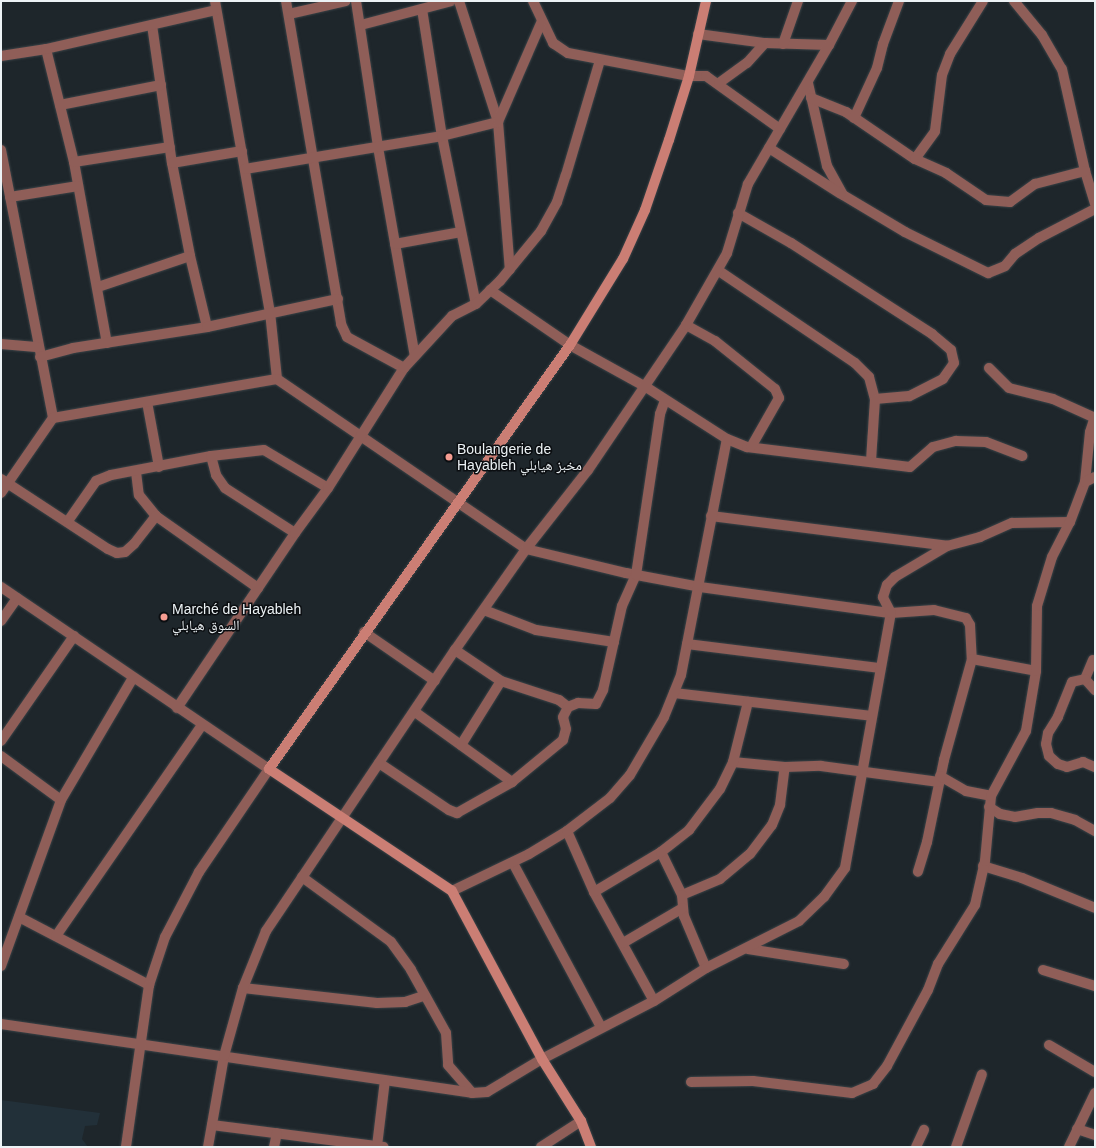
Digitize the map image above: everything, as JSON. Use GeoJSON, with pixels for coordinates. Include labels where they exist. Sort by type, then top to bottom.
{"type":"FeatureCollection","features":[{"type":"Feature","properties":{"kind":"main road"},"geometry":{"type":"LineString","coordinates":[[591,1147],[581,1121],[542,1059],[452,891],[269,769],[364,632],[459,502],[570,345],[623,259],[645,210],[689,76],[706,1]]}},
{"type":"Feature","properties":{"kind":"street"},"geometry":{"type":"LineString","coordinates":[[286,1],[338,299],[341,324],[347,337],[404,368]]}},
{"type":"Feature","properties":{"kind":"street"},"geometry":{"type":"LineString","coordinates":[[289,14],[346,1]]}},
{"type":"Feature","properties":{"kind":"street"},"geometry":{"type":"LineString","coordinates":[[356,1],[361,25],[378,147],[415,356]]}},
{"type":"Feature","properties":{"kind":"street"},"geometry":{"type":"LineString","coordinates":[[361,25],[451,1]]}},
{"type":"Feature","properties":{"kind":"street"},"geometry":{"type":"LineString","coordinates":[[459,1],[498,122],[510,270]]}},
{"type":"Feature","properties":{"kind":"street"},"geometry":{"type":"LineString","coordinates":[[533,1],[542,23],[553,43],[568,53],[689,76],[706,76],[719,83],[780,129]]}},
{"type":"Feature","properties":{"kind":"street"},"geometry":{"type":"LineString","coordinates":[[783,44],[798,1]]}},
{"type":"Feature","properties":{"kind":"street"},"geometry":{"type":"LineString","coordinates":[[208,1147],[224,1056],[243,988],[266,931],[455,650],[526,549],[588,470],[646,387],[686,325],[718,271],[729,248],[738,213],[748,184],[808,83],[852,1]]}},
{"type":"Feature","properties":{"kind":"street"},"geometry":{"type":"LineString","coordinates":[[854,118],[877,68],[883,44],[900,1]]}},
{"type":"Feature","properties":{"kind":"street"},"geometry":{"type":"LineString","coordinates":[[915,159],[935,131],[942,75],[950,54],[983,1]]}},
{"type":"Feature","properties":{"kind":"street"},"geometry":{"type":"LineString","coordinates":[[1014,1],[1042,35],[1062,69],[1085,171],[1095,203]]}},
{"type":"Feature","properties":{"kind":"street"},"geometry":{"type":"LineString","coordinates":[[1,56],[46,49],[152,26],[215,5],[270,312],[277,379]]}},
{"type":"Feature","properties":{"kind":"street"},"geometry":{"type":"LineString","coordinates":[[422,9],[442,136],[476,304]]}},
{"type":"Feature","properties":{"kind":"street"},"geometry":{"type":"LineString","coordinates":[[498,122],[542,23]]}},
{"type":"Feature","properties":{"kind":"street"},"geometry":{"type":"LineString","coordinates":[[152,26],[172,162],[190,256],[207,327]]}},
{"type":"Feature","properties":{"kind":"street"},"geometry":{"type":"LineString","coordinates":[[698,34],[765,43],[829,45]]}},
{"type":"Feature","properties":{"kind":"street"},"geometry":{"type":"LineString","coordinates":[[719,83],[747,63],[765,43]]}},
{"type":"Feature","properties":{"kind":"street"},"geometry":{"type":"LineString","coordinates":[[46,49],[74,162],[107,343]]}},
{"type":"Feature","properties":{"kind":"street"},"geometry":{"type":"LineString","coordinates":[[177,708],[294,533],[328,488],[360,434],[404,368],[452,316],[476,304],[510,270],[541,231],[557,202],[600,60]]}},
{"type":"Feature","properties":{"kind":"street"},"geometry":{"type":"LineString","coordinates":[[808,83],[827,166],[843,195]]}},
{"type":"Feature","properties":{"kind":"street"},"geometry":{"type":"LineString","coordinates":[[60,105],[161,85]]}},
{"type":"Feature","properties":{"kind":"street"},"geometry":{"type":"LineString","coordinates":[[811,98],[854,118],[915,159],[946,173],[986,200],[1002,203],[1010,202],[1035,184],[1085,171]]}},
{"type":"Feature","properties":{"kind":"street"},"geometry":{"type":"LineString","coordinates":[[245,168],[442,136],[498,122]]}},
{"type":"Feature","properties":{"kind":"street"},"geometry":{"type":"LineString","coordinates":[[74,162],[170,147]]}},
{"type":"Feature","properties":{"kind":"street"},"geometry":{"type":"LineString","coordinates":[[769,148],[905,232],[988,273],[1004,266],[1015,254],[1038,238],[1095,209]]}},
{"type":"Feature","properties":{"kind":"street"},"geometry":{"type":"LineString","coordinates":[[1,150],[53,418]]}},
{"type":"Feature","properties":{"kind":"street"},"geometry":{"type":"LineString","coordinates":[[172,162],[242,151]]}},
{"type":"Feature","properties":{"kind":"street"},"geometry":{"type":"LineString","coordinates":[[10,197],[78,186]]}},
{"type":"Feature","properties":{"kind":"street"},"geometry":{"type":"LineString","coordinates":[[738,213],[791,243],[932,334],[951,350],[954,363],[943,379],[909,396],[875,399]]}},
{"type":"Feature","properties":{"kind":"street"},"geometry":{"type":"LineString","coordinates":[[395,244],[461,232]]}},
{"type":"Feature","properties":{"kind":"street"},"geometry":{"type":"LineString","coordinates":[[98,288],[190,256]]}},
{"type":"Feature","properties":{"kind":"street"},"geometry":{"type":"LineString","coordinates":[[718,271],[771,309],[855,363],[869,377],[875,399],[870,461]]}},
{"type":"Feature","properties":{"kind":"street"},"geometry":{"type":"LineString","coordinates":[[490,290],[570,345],[646,387],[727,439],[751,447],[910,467],[933,447],[956,441],[986,442],[1022,456]]}},
{"type":"Feature","properties":{"kind":"street"},"geometry":{"type":"LineString","coordinates":[[1,344],[40,352],[73,348],[207,327],[270,312],[338,299]]}},
{"type":"Feature","properties":{"kind":"street"},"geometry":{"type":"LineString","coordinates":[[686,325],[715,341],[775,389],[780,398],[751,447]]}},
{"type":"Feature","properties":{"kind":"street"},"geometry":{"type":"LineString","coordinates":[[691,1082],[753,1081],[852,1093],[873,1084],[887,1066],[928,990],[938,964],[975,906],[983,866],[991,796],[1026,731],[1036,671],[1037,606],[1052,557],[1070,522],[1085,482],[1090,432],[1095,418],[1053,399],[1009,388],[989,368]]}},
{"type":"Feature","properties":{"kind":"street"},"geometry":{"type":"LineString","coordinates":[[1,493],[4,482],[53,418],[277,379],[360,434],[526,549],[636,575],[700,587],[891,613],[934,610],[966,618],[970,625],[972,659],[940,779],[927,842],[918,872]]}},
{"type":"Feature","properties":{"kind":"street"},"geometry":{"type":"LineString","coordinates":[[379,763],[457,813],[512,782],[563,740],[566,729],[563,717],[568,707],[578,703],[596,704],[603,690],[622,606],[636,575],[660,414],[665,400]]}},
{"type":"Feature","properties":{"kind":"street"},"geometry":{"type":"LineString","coordinates":[[147,402],[160,467]]}},
{"type":"Feature","properties":{"kind":"street"},"geometry":{"type":"LineString","coordinates":[[452,891],[513,862],[567,830],[610,798],[630,775],[664,717],[681,675],[700,587],[711,516],[727,439]]}},
{"type":"Feature","properties":{"kind":"street"},"geometry":{"type":"LineString","coordinates":[[68,521],[96,481],[111,475],[136,472],[211,456],[264,450],[328,488]]}},
{"type":"Feature","properties":{"kind":"street"},"geometry":{"type":"LineString","coordinates":[[211,456],[216,475],[226,488],[294,533]]}},
{"type":"Feature","properties":{"kind":"street"},"geometry":{"type":"LineString","coordinates":[[136,472],[140,495],[156,516],[258,588]]}},
{"type":"Feature","properties":{"kind":"street"},"geometry":{"type":"LineString","coordinates":[[1085,482],[1095,477]]}},
{"type":"Feature","properties":{"kind":"street"},"geometry":{"type":"LineString","coordinates":[[4,482],[68,521],[108,550],[117,553],[124,552],[134,544],[156,516]]}},
{"type":"Feature","properties":{"kind":"street"},"geometry":{"type":"LineString","coordinates":[[711,516],[947,546]]}},
{"type":"Feature","properties":{"kind":"street"},"geometry":{"type":"LineString","coordinates":[[1,1024],[139,1046],[224,1056],[472,1093],[487,1092],[542,1059],[601,1027],[654,1001],[706,968],[748,949],[799,920],[824,897],[845,868],[891,613],[883,598],[887,585],[895,577],[947,546],[980,537],[1012,523],[1070,522]]}},
{"type":"Feature","properties":{"kind":"street"},"geometry":{"type":"LineString","coordinates":[[1,587],[202,725],[269,769],[199,872],[165,937],[149,985],[139,1046],[126,1147]]}},
{"type":"Feature","properties":{"kind":"street"},"geometry":{"type":"LineString","coordinates":[[1,621],[17,598]]}},
{"type":"Feature","properties":{"kind":"street"},"geometry":{"type":"LineString","coordinates":[[484,610],[536,630],[614,642]]}},
{"type":"Feature","properties":{"kind":"street"},"geometry":{"type":"LineString","coordinates":[[364,632],[435,681]]}},
{"type":"Feature","properties":{"kind":"street"},"geometry":{"type":"LineString","coordinates":[[1,741],[74,636]]}},
{"type":"Feature","properties":{"kind":"street"},"geometry":{"type":"LineString","coordinates":[[687,644],[881,668]]}},
{"type":"Feature","properties":{"kind":"street"},"geometry":{"type":"LineString","coordinates":[[455,650],[501,681],[559,700],[568,707]]}},
{"type":"Feature","properties":{"kind":"street"},"geometry":{"type":"LineString","coordinates":[[972,659],[1036,671]]}},
{"type":"Feature","properties":{"kind":"street"},"geometry":{"type":"LineString","coordinates":[[1085,679],[1094,660]]}},
{"type":"Feature","properties":{"kind":"street"},"geometry":{"type":"LineString","coordinates":[[1,966],[61,800],[133,678]]}},
{"type":"Feature","properties":{"kind":"street"},"geometry":{"type":"LineString","coordinates":[[1085,679],[1095,690]]}},
{"type":"Feature","properties":{"kind":"street"},"geometry":{"type":"LineString","coordinates":[[1085,679],[1072,682],[1058,717],[1048,733],[1046,744],[1049,756],[1058,764],[1067,767],[1083,762],[1095,766]]}},
{"type":"Feature","properties":{"kind":"street"},"geometry":{"type":"LineString","coordinates":[[460,745],[501,681]]}},
{"type":"Feature","properties":{"kind":"street"},"geometry":{"type":"LineString","coordinates":[[674,693],[872,716]]}},
{"type":"Feature","properties":{"kind":"street"},"geometry":{"type":"LineString","coordinates":[[594,892],[661,852],[689,830],[720,789],[733,762],[748,702]]}},
{"type":"Feature","properties":{"kind":"street"},"geometry":{"type":"LineString","coordinates":[[414,712],[512,782]]}},
{"type":"Feature","properties":{"kind":"street"},"geometry":{"type":"LineString","coordinates":[[56,936],[202,725]]}},
{"type":"Feature","properties":{"kind":"street"},"geometry":{"type":"LineString","coordinates":[[1,756],[61,800]]}},
{"type":"Feature","properties":{"kind":"street"},"geometry":{"type":"LineString","coordinates":[[733,762],[785,767],[821,766],[863,772],[940,779],[966,791],[991,796]]}},
{"type":"Feature","properties":{"kind":"street"},"geometry":{"type":"LineString","coordinates":[[682,895],[720,879],[750,854],[772,825],[780,805],[785,767]]}},
{"type":"Feature","properties":{"kind":"street"},"geometry":{"type":"LineString","coordinates":[[989,807],[1000,814],[1015,817],[1038,813],[1051,813],[1075,820],[1095,831]]}},
{"type":"Feature","properties":{"kind":"street"},"geometry":{"type":"LineString","coordinates":[[567,830],[594,892],[654,1001]]}},
{"type":"Feature","properties":{"kind":"street"},"geometry":{"type":"LineString","coordinates":[[661,852],[682,895],[684,916],[706,968]]}},
{"type":"Feature","properties":{"kind":"street"},"geometry":{"type":"LineString","coordinates":[[513,862],[601,1027]]}},
{"type":"Feature","properties":{"kind":"street"},"geometry":{"type":"LineString","coordinates":[[983,866],[1022,878],[1095,908]]}},
{"type":"Feature","properties":{"kind":"street"},"geometry":{"type":"LineString","coordinates":[[302,877],[391,942],[411,970],[424,996],[446,1033],[448,1065],[472,1093]]}},
{"type":"Feature","properties":{"kind":"street"},"geometry":{"type":"LineString","coordinates":[[623,943],[683,908]]}},
{"type":"Feature","properties":{"kind":"street"},"geometry":{"type":"LineString","coordinates":[[19,917],[149,985]]}},
{"type":"Feature","properties":{"kind":"street"},"geometry":{"type":"LineString","coordinates":[[748,949],[844,964]]}},
{"type":"Feature","properties":{"kind":"street"},"geometry":{"type":"LineString","coordinates":[[1043,970],[1095,986]]}},
{"type":"Feature","properties":{"kind":"street"},"geometry":{"type":"LineString","coordinates":[[243,988],[377,1003],[405,1002],[424,996]]}},
{"type":"Feature","properties":{"kind":"street"},"geometry":{"type":"LineString","coordinates":[[1049,1045],[1095,1072]]}},
{"type":"Feature","properties":{"kind":"street"},"geometry":{"type":"LineString","coordinates":[[956,1147],[982,1074]]}},
{"type":"Feature","properties":{"kind":"street"},"geometry":{"type":"LineString","coordinates":[[212,1125],[277,1133],[346,1144],[381,1146],[385,1080]]}},
{"type":"Feature","properties":{"kind":"street"},"geometry":{"type":"LineString","coordinates":[[1069,1147],[1095,1093]]}},
{"type":"Feature","properties":{"kind":"street"},"geometry":{"type":"LineString","coordinates":[[541,1147],[581,1121]]}},
{"type":"Feature","properties":{"kind":"street"},"geometry":{"type":"LineString","coordinates":[[1077,1129],[1095,1135]]}},
{"type":"Feature","properties":{"kind":"street"},"geometry":{"type":"LineString","coordinates":[[916,1147],[924,1130]]}},
{"type":"Feature","properties":{"kind":"street"},"geometry":{"type":"LineString","coordinates":[[274,1147],[277,1133]]}},
{"type":"Feature","properties":{"kind":"shaded area"},"geometry":{"type":"Polygon","coordinates":[[[1,1100],[100,1113],[97,1125],[85,1126],[82,1139],[88,1147],[1,1147],[1,1100]]]}},
{"type":"Feature","properties":{"kind":"place","name":"Boulangerie de Hayableh مخبز هيابلي"},"geometry":{"type":"Point","coordinates":[449,457]}},
{"type":"Feature","properties":{"kind":"place","name":"Marché de Hayableh السوق هيابلي"},"geometry":{"type":"Point","coordinates":[164,617]}}]}
